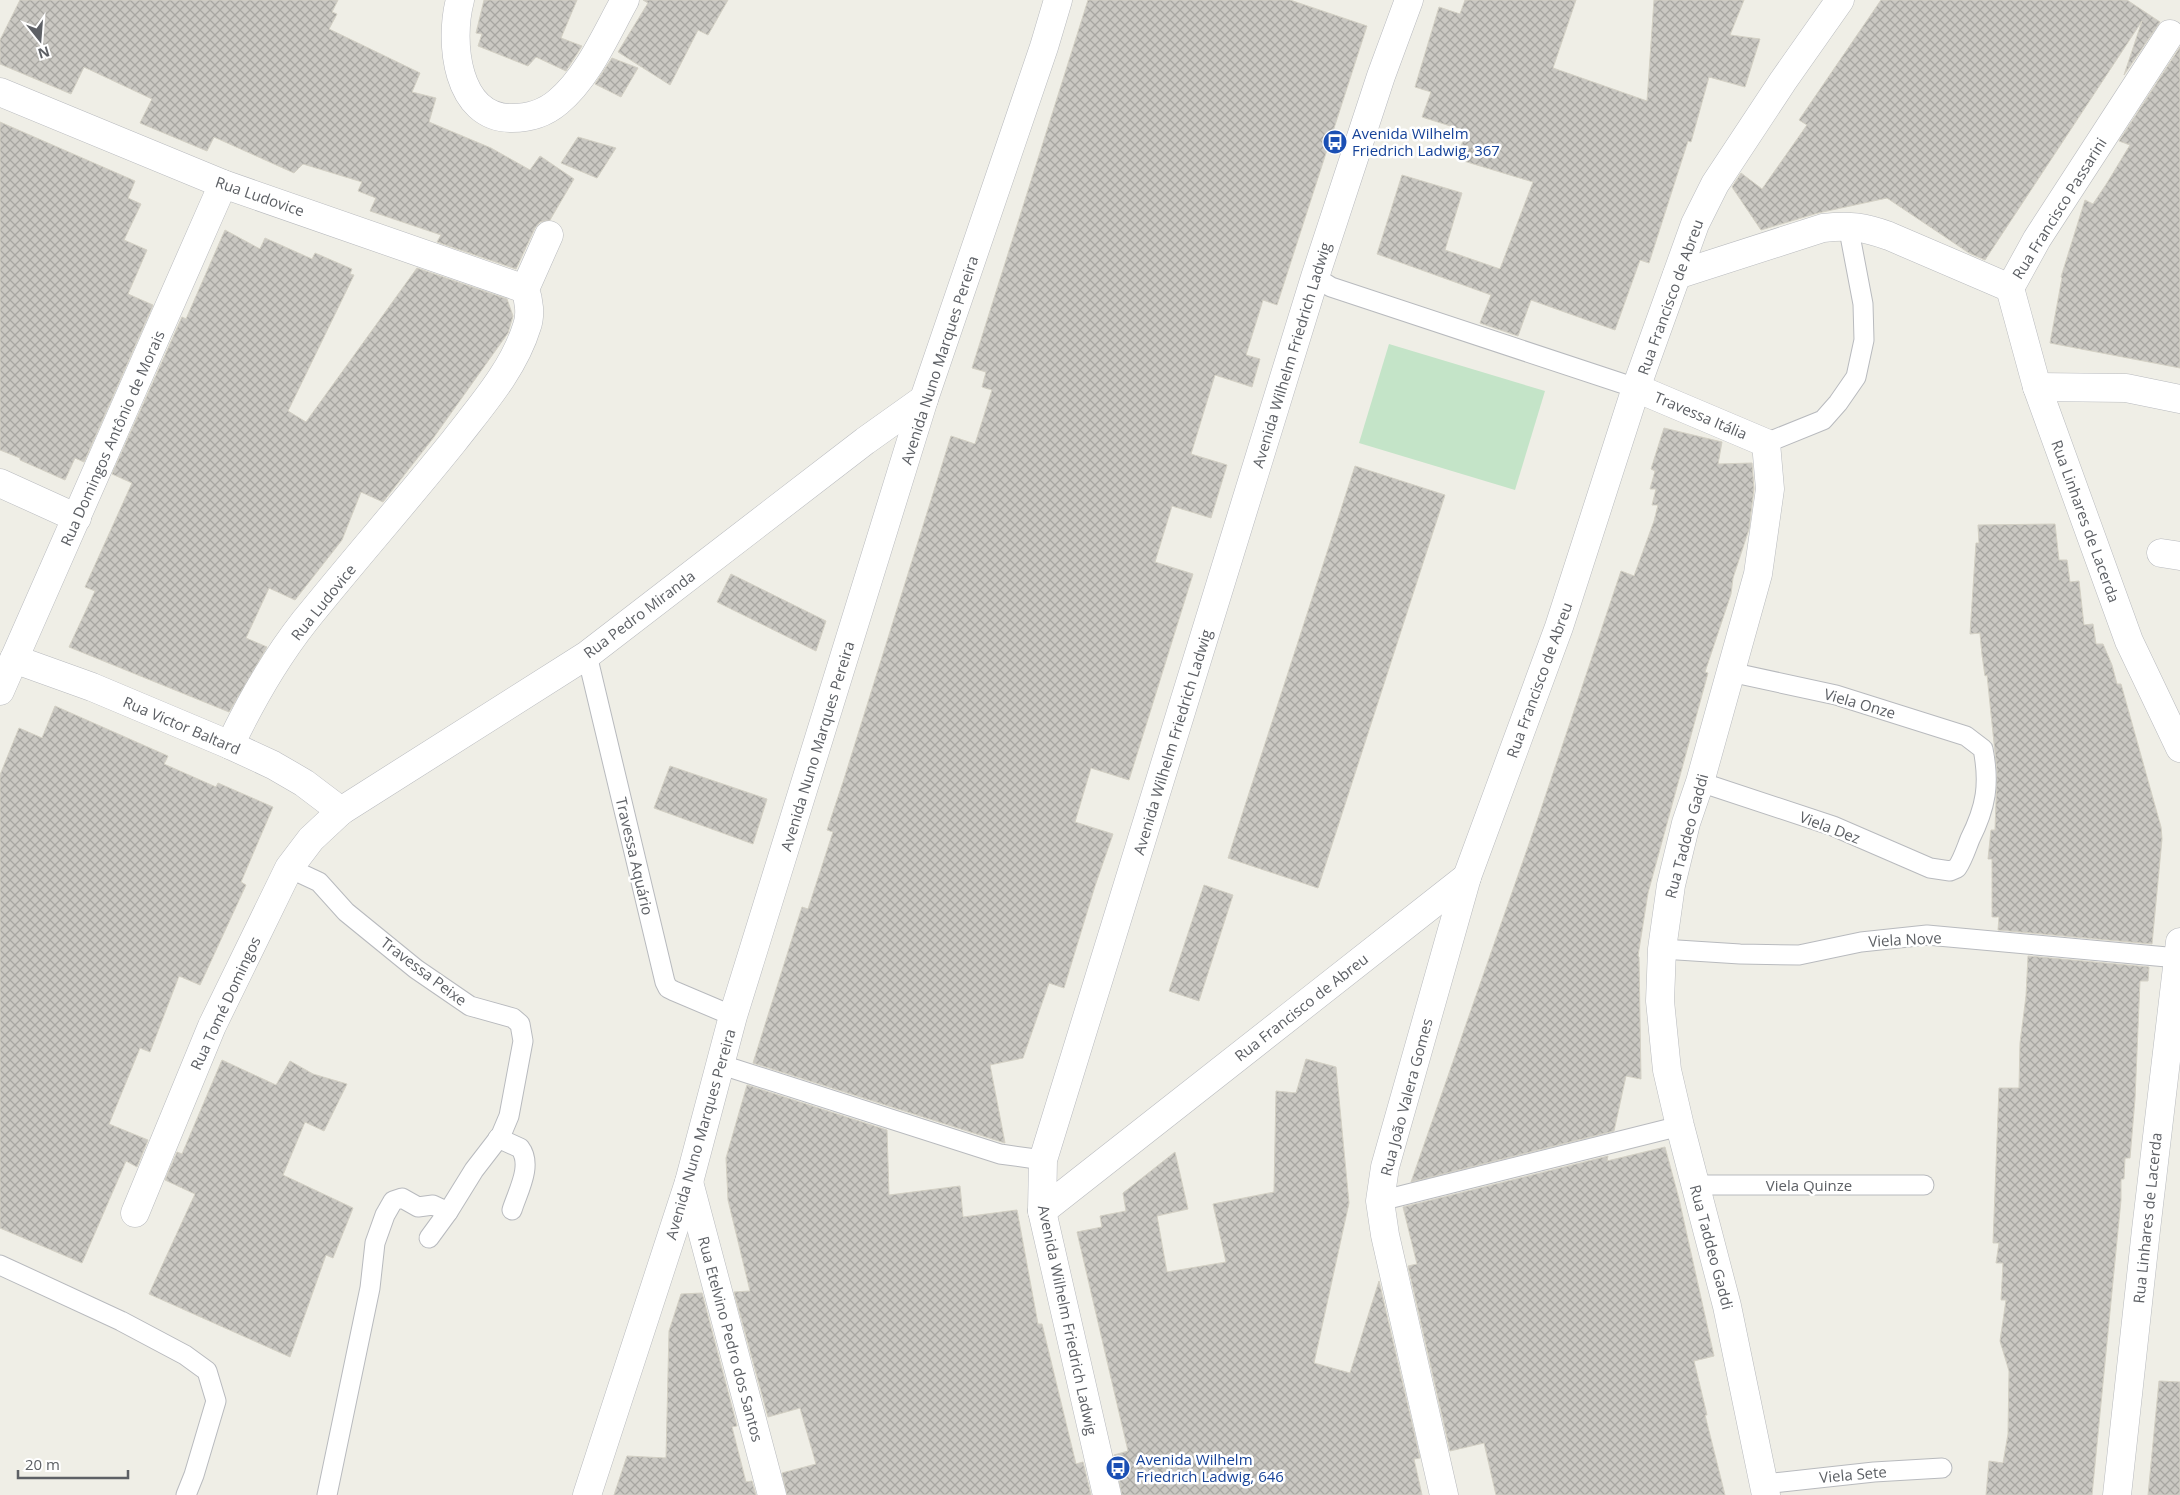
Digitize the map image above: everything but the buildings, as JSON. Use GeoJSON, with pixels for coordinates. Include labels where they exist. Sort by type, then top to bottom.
{"type":"FeatureCollection","features":[{"type":"Feature","properties":{"kind":"street"},"geometry":{"type":"LineString","coordinates":[[460,0],[454,41],[458,69],[472,100],[486,112],[505,118],[529,118],[558,102],[579,79],[625,0]]}},
{"type":"Feature","properties":{"kind":"street","name":"Avenida Nuno Marques Pereira"},"geometry":{"type":"LineString","coordinates":[[587,1495],[689,1182],[733,1016],[924,399],[1044,47],[1058,0]]}},
{"type":"Feature","properties":{"kind":"street","name":"Avenida Wilhelm Friedrich Ladwig"},"geometry":{"type":"LineString","coordinates":[[1107,1495],[1042,1210],[1043,1160],[1315,277],[1381,76],[1409,0]]}},
{"type":"Feature","properties":{"kind":"street","name":"Rua Francisco de Abreu"},"geometry":{"type":"LineString","coordinates":[[1042,1210],[1467,877],[1559,627],[1636,388],[1695,224],[1715,184],[1783,81],[1840,0]]}},
{"type":"Feature","properties":{"kind":"street","name":"Rua Francisco Passarini"},"geometry":{"type":"LineString","coordinates":[[1677,275],[1823,228],[1848,225],[1871,229],[2010,288],[2037,239],[2170,34]]}},
{"type":"Feature","properties":{"kind":"street","name":"Rua Ludovice"},"geometry":{"type":"LineString","coordinates":[[0,92],[223,184],[525,289],[528,300],[528,324],[522,341],[501,378],[415,489],[303,624],[245,714],[230,745]]}},
{"type":"Feature","properties":{"kind":"street","name":"Rua Domingos Antônio de Morais"},"geometry":{"type":"LineString","coordinates":[[0,691],[223,184]]}},
{"type":"Feature","properties":{"kind":"street"},"geometry":{"type":"LineString","coordinates":[[525,289],[549,235]]}},
{"type":"Feature","properties":{"kind":"street","name":"Rua Linhares de Lacerda"},"geometry":{"type":"LineString","coordinates":[[2010,288],[2037,387],[2129,641],[2180,748]]}},
{"type":"Feature","properties":{"kind":"street"},"geometry":{"type":"LineString","coordinates":[[2037,387],[2126,388],[2180,399]]}},
{"type":"Feature","properties":{"kind":"street","name":"Travessa Itália"},"geometry":{"type":"LineString","coordinates":[[1636,388],[1766,443]]}},
{"type":"Feature","properties":{"kind":"street","name":"Rua Pedro Miranda"},"geometry":{"type":"LineString","coordinates":[[341,810],[588,655],[865,441],[924,399]]}},
{"type":"Feature","properties":{"kind":"street","name":"Rua Taddeo Gaddi"},"geometry":{"type":"LineString","coordinates":[[1765,1490],[1728,1306],[1680,1126],[1663,1043],[1660,1001],[1662,949],[1671,884],[1686,823],[1700,782],[1758,574],[1770,490],[1766,443]]}},
{"type":"Feature","properties":{"kind":"street"},"geometry":{"type":"LineString","coordinates":[[0,483],[76,518]]}},
{"type":"Feature","properties":{"kind":"street","name":"Rua Victor Baltard"},"geometry":{"type":"LineString","coordinates":[[14,659],[92,687],[230,745],[273,765],[304,783],[341,810]]}},
{"type":"Feature","properties":{"kind":"street","name":"Rua Tomé Domingos"},"geometry":{"type":"LineString","coordinates":[[136,1213],[212,1026],[289,868],[311,839],[341,810]]}},
{"type":"Feature","properties":{"kind":"street","name":"Rua João Valera Gomes"},"geometry":{"type":"LineString","coordinates":[[1444,1495],[1385,1235],[1380,1201],[1385,1167],[1467,877]]}},
{"type":"Feature","properties":{"kind":"street","name":"Rua Linhares de Lacerda"},"geometry":{"type":"LineString","coordinates":[[2117,1495],[2144,1239],[2179,950]]}},
{"type":"Feature","properties":{"kind":"street","name":"Rua Etelvino Pedro dos Santos"},"geometry":{"type":"LineString","coordinates":[[689,1182],[772,1495]]}},
{"type":"Feature","properties":{"kind":"lane"},"geometry":{"type":"LineString","coordinates":[[1766,443],[1823,420],[1838,403],[1856,377],[1864,340],[1863,304],[1848,225]]}},
{"type":"Feature","properties":{"kind":"lane"},"geometry":{"type":"LineString","coordinates":[[1315,277],[1331,287],[1636,388]]}},
{"type":"Feature","properties":{"kind":"lane","name":"Travessa Aquário"},"geometry":{"type":"LineString","coordinates":[[588,655],[665,982],[668,988],[674,991],[733,1016]]}},
{"type":"Feature","properties":{"kind":"lane","name":"Viela Onze"},"geometry":{"type":"LineString","coordinates":[[1730,672],[1836,695],[1966,736],[1983,749],[1987,768],[1985,802],[1979,824],[1957,868]]}},
{"type":"Feature","properties":{"kind":"lane","name":"Viela Dez"},"geometry":{"type":"LineString","coordinates":[[1700,782],[1833,826],[1930,868],[1950,871],[1957,868]]}},
{"type":"Feature","properties":{"kind":"lane","name":"Travessa Peixe"},"geometry":{"type":"LineString","coordinates":[[289,868],[319,882],[346,912],[416,968],[470,1006],[513,1018],[520,1024],[523,1041],[510,1116],[498,1138],[474,1170],[429,1238]]}},
{"type":"Feature","properties":{"kind":"lane","name":"Viela Nove"},"geometry":{"type":"LineString","coordinates":[[1662,949],[1740,954],[1799,955],[1861,942],[1927,935],[2179,950]]}},
{"type":"Feature","properties":{"kind":"lane"},"geometry":{"type":"LineString","coordinates":[[719,1064],[1000,1154],[1043,1160]]}},
{"type":"Feature","properties":{"kind":"lane"},"geometry":{"type":"LineString","coordinates":[[1380,1201],[1680,1126]]}},
{"type":"Feature","properties":{"kind":"lane"},"geometry":{"type":"LineString","coordinates":[[498,1138],[520,1148],[525,1158],[526,1166],[512,1210]]}},
{"type":"Feature","properties":{"kind":"lane","name":"Viela Quinze"},"geometry":{"type":"LineString","coordinates":[[1695,1185],[1924,1185]]}},
{"type":"Feature","properties":{"kind":"lane"},"geometry":{"type":"LineString","coordinates":[[327,1495],[370,1288],[375,1243],[384,1215],[393,1200],[402,1198],[418,1207],[433,1206],[448,1212]]}},
{"type":"Feature","properties":{"kind":"lane"},"geometry":{"type":"LineString","coordinates":[[0,1265],[121,1321],[186,1355],[207,1371],[216,1401],[194,1475],[186,1495]]}},
{"type":"Feature","properties":{"kind":"lane","name":"Viela Sete"},"geometry":{"type":"LineString","coordinates":[[1765,1490],[1874,1472],[1942,1468]]}},
{"type":"Feature","properties":{"kind":"green space"},"geometry":{"type":"Polygon","coordinates":[[[1389,344],[1545,391],[1515,490],[1359,443],[1389,344]]]}},
{"type":"Feature","properties":{"kind":"place","name":"Avenida Wilhelm Friedrich Ladwig, 367"},"geometry":{"type":"Point","coordinates":[1335,142]}},
{"type":"Feature","properties":{"kind":"place","name":"Avenida Wilhelm Friedrich Ladwig, 646"},"geometry":{"type":"Point","coordinates":[1118,1468]}}]}
